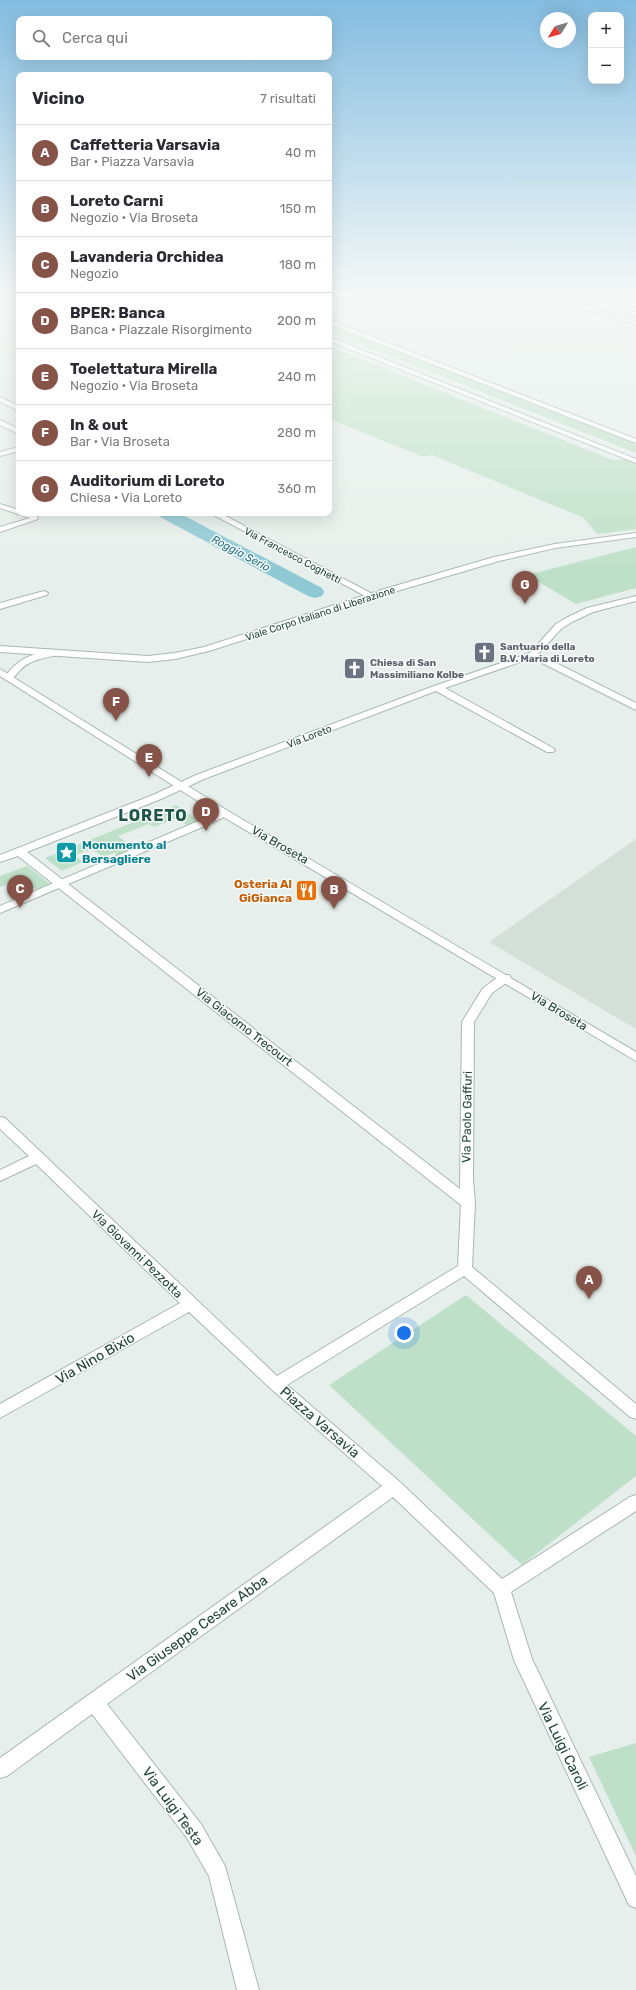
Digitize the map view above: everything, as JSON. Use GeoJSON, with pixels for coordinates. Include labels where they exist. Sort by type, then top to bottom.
{"type":"FeatureCollection","features":[{"type":"Feature","properties":{"kind":"street"},"geometry":{"type":"LineString","coordinates":[[452,388],[636,461]]}},
{"type":"Feature","properties":{"kind":"street"},"geometry":{"type":"LineString","coordinates":[[499,388],[636,441]]}},
{"type":"Feature","properties":{"kind":"street"},"geometry":{"type":"LineString","coordinates":[[0,399],[16,407]]}},
{"type":"Feature","properties":{"kind":"street"},"geometry":{"type":"LineString","coordinates":[[0,422],[16,430]]}},
{"type":"Feature","properties":{"kind":"street"},"geometry":{"type":"LineString","coordinates":[[0,454],[16,450]]}},
{"type":"Feature","properties":{"kind":"street"},"geometry":{"type":"LineString","coordinates":[[0,506],[16,511]]}},
{"type":"Feature","properties":{"kind":"street"},"geometry":{"type":"LineString","coordinates":[[0,530],[29,522],[34,519],[33,516]]}},
{"type":"Feature","properties":{"kind":"street","name":"Via Francesco Coghetti"},"geometry":{"type":"LineString","coordinates":[[220,516],[372,596]]}},
{"type":"Feature","properties":{"kind":"street","name":"Viale Corpo Italiano di Liberazione"},"geometry":{"type":"LineString","coordinates":[[0,649],[148,659],[175,656],[206,649],[372,596],[522,552],[636,535]]}},
{"type":"Feature","properties":{"kind":"street"},"geometry":{"type":"LineString","coordinates":[[0,606],[44,593]]}},
{"type":"Feature","properties":{"kind":"street","name":"Via Loreto"},"geometry":{"type":"LineString","coordinates":[[0,859],[181,786],[437,688],[533,655],[559,626],[590,610],[636,598]]}},
{"type":"Feature","properties":{"kind":"street"},"geometry":{"type":"LineString","coordinates":[[9,678],[13,670],[23,661],[54,653]]}},
{"type":"Feature","properties":{"kind":"street"},"geometry":{"type":"LineString","coordinates":[[533,655],[636,707]]}},
{"type":"Feature","properties":{"kind":"street","name":"Via Broseta"},"geometry":{"type":"LineString","coordinates":[[0,672],[224,813],[505,978],[636,1057]]}},
{"type":"Feature","properties":{"kind":"street"},"geometry":{"type":"LineString","coordinates":[[437,688],[550,750]]}},
{"type":"Feature","properties":{"kind":"street"},"geometry":{"type":"LineString","coordinates":[[0,910],[224,813]]}},
{"type":"Feature","properties":{"kind":"street","name":"Via Giacomo Trecourt"},"geometry":{"type":"LineString","coordinates":[[19,851],[468,1203]]}},
{"type":"Feature","properties":{"kind":"street","name":"Via Paolo Gaffuri"},"geometry":{"type":"LineString","coordinates":[[465,1269],[468,1203],[466,1180],[468,1022],[487,991],[505,978]]}},
{"type":"Feature","properties":{"kind":"street","name":"Via Giovanni Pezzotta"},"geometry":{"type":"LineString","coordinates":[[0,1121],[190,1304],[276,1384]]}},
{"type":"Feature","properties":{"kind":"street"},"geometry":{"type":"LineString","coordinates":[[0,1176],[37,1158]]}},
{"type":"Feature","properties":{"kind":"street"},"geometry":{"type":"LineString","coordinates":[[465,1269],[636,1413]]}},
{"type":"Feature","properties":{"kind":"street","name":"Piazza Varsavia"},"geometry":{"type":"LineString","coordinates":[[465,1269],[276,1384],[394,1486],[502,1589]]}},
{"type":"Feature","properties":{"kind":"street","name":"Via Nino Bixio"},"geometry":{"type":"LineString","coordinates":[[0,1412],[190,1304]]}},
{"type":"Feature","properties":{"kind":"street","name":"Via Giuseppe Cesare Abba"},"geometry":{"type":"LineString","coordinates":[[0,1769],[394,1486]]}},
{"type":"Feature","properties":{"kind":"street"},"geometry":{"type":"LineString","coordinates":[[502,1589],[636,1502]]}},
{"type":"Feature","properties":{"kind":"street","name":"Via Luigi Caroli"},"geometry":{"type":"LineString","coordinates":[[502,1589],[523,1660],[636,1898]]}},
{"type":"Feature","properties":{"kind":"street","name":"Via Luigi Testa"},"geometry":{"type":"LineString","coordinates":[[94,1702],[194,1831],[218,1873],[248,1990]]}},
{"type":"Feature","properties":{"kind":"shaded area"},"geometry":{"type":"Polygon","coordinates":[[[636,839],[636,1029],[489,942],[636,839]]]}},
{"type":"Feature","properties":{"kind":"green space"},"geometry":{"type":"Polygon","coordinates":[[[332,388],[433,388],[613,460],[636,459],[636,529],[597,534],[584,518],[432,455],[423,457],[332,420],[332,388]]]}},
{"type":"Feature","properties":{"kind":"green space"},"geometry":{"type":"Polygon","coordinates":[[[471,388],[494,388],[628,440],[636,445],[636,453],[471,388]]]}},
{"type":"Feature","properties":{"kind":"green space"},"geometry":{"type":"Polygon","coordinates":[[[636,547],[636,588],[576,604],[527,575],[636,547]]]}},
{"type":"Feature","properties":{"kind":"green space"},"geometry":{"type":"Polygon","coordinates":[[[176,805],[198,820],[187,825],[177,818],[154,827],[149,824],[118,836],[134,849],[118,855],[114,853],[103,857],[92,849],[75,855],[83,862],[62,871],[45,858],[176,805]]]}},
{"type":"Feature","properties":{"kind":"green space"},"geometry":{"type":"Polygon","coordinates":[[[27,866],[50,884],[37,890],[26,881],[15,886],[11,882],[0,887],[0,876],[27,866]]]}},
{"type":"Feature","properties":{"kind":"green space"},"geometry":{"type":"Polygon","coordinates":[[[466,1295],[636,1436],[636,1476],[522,1565],[329,1385],[466,1295]]]}},
{"type":"Feature","properties":{"kind":"green space"},"geometry":{"type":"Polygon","coordinates":[[[636,1743],[636,1856],[589,1757],[636,1743]]]}},
{"type":"Feature","properties":{"kind":"waterway","name":"Roggia Serio"},"geometry":{"type":"LineString","coordinates":[[172,516],[315,592]]}},
{"type":"Feature","properties":{"kind":"place","name":"Auditorium di Loreto"},"geometry":{"type":"Point","coordinates":[525,604]}},
{"type":"Feature","properties":{"kind":"place","name":"Santuario della B.V. Maria di Loreto"},"geometry":{"type":"Point","coordinates":[484,652]}},
{"type":"Feature","properties":{"kind":"place","name":"Chiesa di San Massimiliano Kolbe"},"geometry":{"type":"Point","coordinates":[355,668]}},
{"type":"Feature","properties":{"kind":"place","name":"In & out"},"geometry":{"type":"Point","coordinates":[116,721]}},
{"type":"Feature","properties":{"kind":"place","name":"Toelettatura Mirella"},"geometry":{"type":"Point","coordinates":[149,777]}},
{"type":"Feature","properties":{"kind":"place","name":"BPER: Banca"},"geometry":{"type":"Point","coordinates":[206,831]}},
{"type":"Feature","properties":{"kind":"place","name":"Monumento al Bersagliere"},"geometry":{"type":"Point","coordinates":[67,852]}},
{"type":"Feature","properties":{"kind":"place","name":"Osteria Al GiGianca"},"geometry":{"type":"Point","coordinates":[307,891]}},
{"type":"Feature","properties":{"kind":"place","name":"Lavanderia Orchidea"},"geometry":{"type":"Point","coordinates":[20,908]}},
{"type":"Feature","properties":{"kind":"place","name":"Loreto Carni"},"geometry":{"type":"Point","coordinates":[334,909]}},
{"type":"Feature","properties":{"kind":"place","name":"Caffetteria Varsavia"},"geometry":{"type":"Point","coordinates":[589,1299]}},
{"type":"Feature","properties":{"kind":"district","name":"LORETO"},"geometry":{"type":"Point","coordinates":[153,815]}}]}
